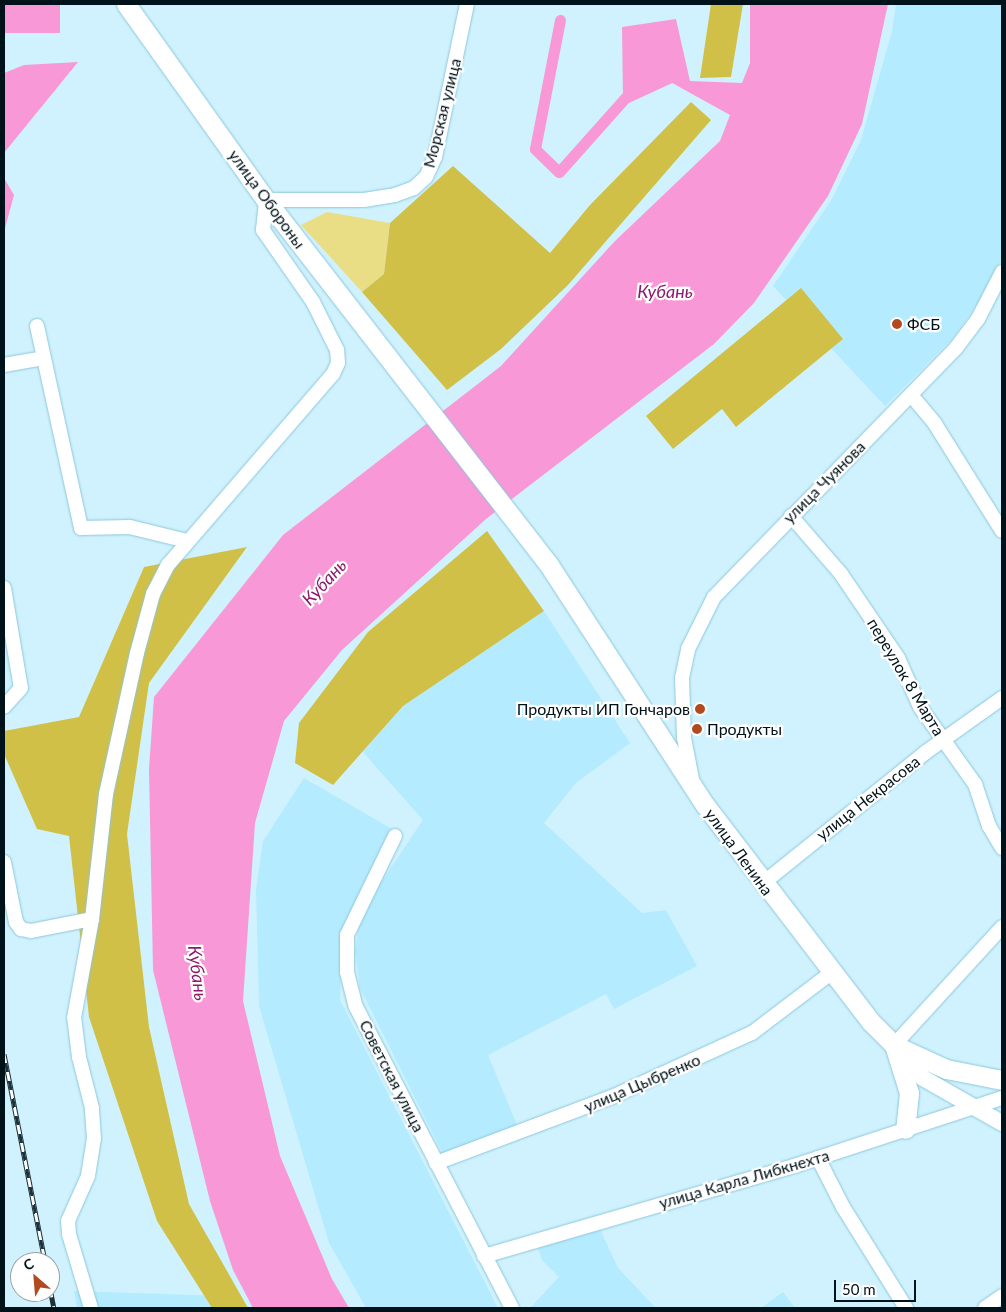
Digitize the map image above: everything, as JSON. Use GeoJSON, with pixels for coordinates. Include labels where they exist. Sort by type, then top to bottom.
{"type":"FeatureCollection","features":[{"type":"Feature","properties":{"kind":"main road","name":"улица Обороны"},"geometry":{"type":"LineString","coordinates":[[126,4],[266,200],[525,534]]}},
{"type":"Feature","properties":{"kind":"main road","name":"улица Ленина"},"geometry":{"type":"LineString","coordinates":[[525,534],[614,662],[693,789],[762,884],[831,973],[871,1022],[894,1044]]}},
{"type":"Feature","properties":{"kind":"main road"},"geometry":{"type":"LineString","coordinates":[[894,1044],[946,1069],[1002,1080]]}},
{"type":"Feature","properties":{"kind":"main road"},"geometry":{"type":"LineString","coordinates":[[894,1044],[909,1093],[905,1129]]}},
{"type":"Feature","properties":{"kind":"street","name":"Морская улица"},"geometry":{"type":"LineString","coordinates":[[266,200],[364,200],[395,195],[414,188],[426,177],[434,157],[467,4]]}},
{"type":"Feature","properties":{"kind":"street"},"geometry":{"type":"LineString","coordinates":[[91,1308],[78,1274],[68,1221],[88,1176],[94,1139],[92,1108],[78,1057],[74,1018],[92,919],[106,794],[137,653],[153,594],[168,565],[333,374],[338,362],[337,350],[313,302],[263,230],[266,200]]}},
{"type":"Feature","properties":{"kind":"street","name":"улица Чуянова"},"geometry":{"type":"LineString","coordinates":[[693,789],[682,709],[686,659],[698,625],[714,597],[910,395],[978,319],[999,288],[1002,272]]}},
{"type":"Feature","properties":{"kind":"street"},"geometry":{"type":"LineString","coordinates":[[37,326],[80,528],[130,527],[187,541]]}},
{"type":"Feature","properties":{"kind":"street"},"geometry":{"type":"LineString","coordinates":[[4,365],[43,358]]}},
{"type":"Feature","properties":{"kind":"street"},"geometry":{"type":"LineString","coordinates":[[910,395],[950,446],[1002,531]]}},
{"type":"Feature","properties":{"kind":"street","name":"переулок 8 Марта"},"geometry":{"type":"LineString","coordinates":[[791,516],[840,574],[898,658],[920,707],[975,784],[989,826],[1002,848]]}},
{"type":"Feature","properties":{"kind":"street"},"geometry":{"type":"LineString","coordinates":[[4,588],[21,688],[4,707]]}},
{"type":"Feature","properties":{"kind":"street","name":"улица Некрасова"},"geometry":{"type":"LineString","coordinates":[[762,884],[926,752],[1002,698]]}},
{"type":"Feature","properties":{"kind":"street","name":"улица Чуянова"},"geometry":{"type":"LineString","coordinates":[[664,745],[682,709]]}},
{"type":"Feature","properties":{"kind":"street","name":"Советская улица"},"geometry":{"type":"LineString","coordinates":[[395,836],[347,935],[347,972],[356,1007],[512,1308]]}},
{"type":"Feature","properties":{"kind":"street"},"geometry":{"type":"LineString","coordinates":[[4,862],[16,922],[21,929],[31,931],[92,919]]}},
{"type":"Feature","properties":{"kind":"street"},"geometry":{"type":"LineString","coordinates":[[894,1044],[1002,927]]}},
{"type":"Feature","properties":{"kind":"street","name":"улица Цыбренко"},"geometry":{"type":"LineString","coordinates":[[436,1163],[612,1098],[726,1046],[776,1018],[831,973]]}},
{"type":"Feature","properties":{"kind":"street","name":"улица Ленина"},"geometry":{"type":"LineString","coordinates":[[894,1044],[923,1078],[1002,1123]]}},
{"type":"Feature","properties":{"kind":"street","name":"улица Карла Либкнехта"},"geometry":{"type":"LineString","coordinates":[[484,1256],[818,1158],[1002,1098]]}},
{"type":"Feature","properties":{"kind":"street"},"geometry":{"type":"LineString","coordinates":[[818,1158],[843,1207],[906,1308]]}},
{"type":"Feature","properties":{"kind":"street"},"geometry":{"type":"LineString","coordinates":[[985,1308],[1002,1296]]}},
{"type":"Feature","properties":{"kind":"shaded area"},"geometry":{"type":"Polygon","coordinates":[[[711,4],[743,4],[731,77],[700,78],[711,4]]]}},
{"type":"Feature","properties":{"kind":"shaded area"},"geometry":{"type":"Polygon","coordinates":[[[896,4],[1002,4],[1002,259],[983,296],[953,338],[885,406],[773,286],[832,199],[861,140],[892,31],[896,4]]]}},
{"type":"Feature","properties":{"kind":"shaded area"},"geometry":{"type":"Polygon","coordinates":[[[691,102],[711,120],[568,285],[501,349],[447,390],[362,292],[384,274],[390,223],[453,166],[550,253],[590,205],[691,102]]]}},
{"type":"Feature","properties":{"kind":"shaded area"},"geometry":{"type":"Polygon","coordinates":[[[327,212],[390,223],[384,274],[362,292],[301,225],[327,212]]]}},
{"type":"Feature","properties":{"kind":"shaded area"},"geometry":{"type":"Polygon","coordinates":[[[801,288],[843,339],[736,427],[722,409],[673,449],[646,416],[801,288]]]}},
{"type":"Feature","properties":{"kind":"shaded area"},"geometry":{"type":"Polygon","coordinates":[[[487,531],[544,611],[403,706],[333,785],[295,763],[299,723],[368,632],[487,531]]]}},
{"type":"Feature","properties":{"kind":"shaded area"},"geometry":{"type":"Polygon","coordinates":[[[247,547],[149,683],[127,834],[149,1027],[189,1204],[248,1308],[212,1308],[157,1221],[89,1017],[69,836],[37,829],[4,754],[4,731],[79,717],[144,567],[247,547]]]}},
{"type":"Feature","properties":{"kind":"shaded area"},"geometry":{"type":"Polygon","coordinates":[[[544,611],[630,743],[576,783],[544,823],[642,913],[666,910],[697,966],[614,1009],[606,994],[488,1055],[517,1125],[443,1154],[360,988],[355,950],[360,921],[371,897],[423,820],[363,752],[403,706],[544,611]]]}},
{"type":"Feature","properties":{"kind":"shaded area"},"geometry":{"type":"Polygon","coordinates":[[[304,778],[392,829],[343,931],[340,1000],[498,1308],[366,1308],[329,1243],[259,1006],[256,890],[263,841],[304,778]]]}},
{"type":"Feature","properties":{"kind":"shaded area"},"geometry":{"type":"Polygon","coordinates":[[[599,1227],[618,1268],[656,1308],[530,1308],[559,1277],[542,1260],[537,1245],[599,1227]]]}},
{"type":"Feature","properties":{"kind":"shaded area"},"geometry":{"type":"Polygon","coordinates":[[[74,1291],[225,1296],[232,1308],[77,1308],[74,1291]]]}},
{"type":"Feature","properties":{"kind":"shaded area"},"geometry":{"type":"Polygon","coordinates":[[[783,1292],[795,1308],[761,1308],[783,1292]]]}},
{"type":"Feature","properties":{"kind":"water"},"geometry":{"type":"Polygon","coordinates":[[[4,4],[60,4],[60,33],[4,33],[4,4]]]}},
{"type":"Feature","properties":{"kind":"water","name":"Кубань"},"geometry":{"type":"Polygon","coordinates":[[[750,4],[888,4],[862,124],[828,196],[754,303],[714,344],[486,519],[342,650],[284,721],[255,823],[243,1001],[280,1156],[332,1279],[349,1308],[253,1308],[233,1270],[210,1201],[153,970],[149,769],[154,697],[283,535],[501,366],[614,242],[720,141],[730,115],[665,79],[623,101],[622,27],[676,19],[690,81],[742,83],[750,63],[750,4]]]}},
{"type":"Feature","properties":{"kind":"water"},"geometry":{"type":"Polygon","coordinates":[[[78,62],[4,153],[4,73],[24,65],[78,62]]]}},
{"type":"Feature","properties":{"kind":"water"},"geometry":{"type":"Polygon","coordinates":[[[4,178],[14,195],[4,232],[4,178]]]}},
{"type":"Feature","properties":{"kind":"waterway"},"geometry":{"type":"LineString","coordinates":[[560,20],[535,149],[559,172],[625,98],[675,75]]}},
{"type":"Feature","properties":{"kind":"railway"},"geometry":{"type":"LineString","coordinates":[[4,1054],[43,1252]]}},
{"type":"Feature","properties":{"kind":"railway"},"geometry":{"type":"LineString","coordinates":[[53,1302],[54,1308]]}},
{"type":"Feature","properties":{"kind":"place","name":"ФСБ"},"geometry":{"type":"Point","coordinates":[897,324]}},
{"type":"Feature","properties":{"kind":"place","name":"Продукты ИП Гончаров"},"geometry":{"type":"Point","coordinates":[700,709]}},
{"type":"Feature","properties":{"kind":"place","name":"Продукты"},"geometry":{"type":"Point","coordinates":[697,729]}}]}
